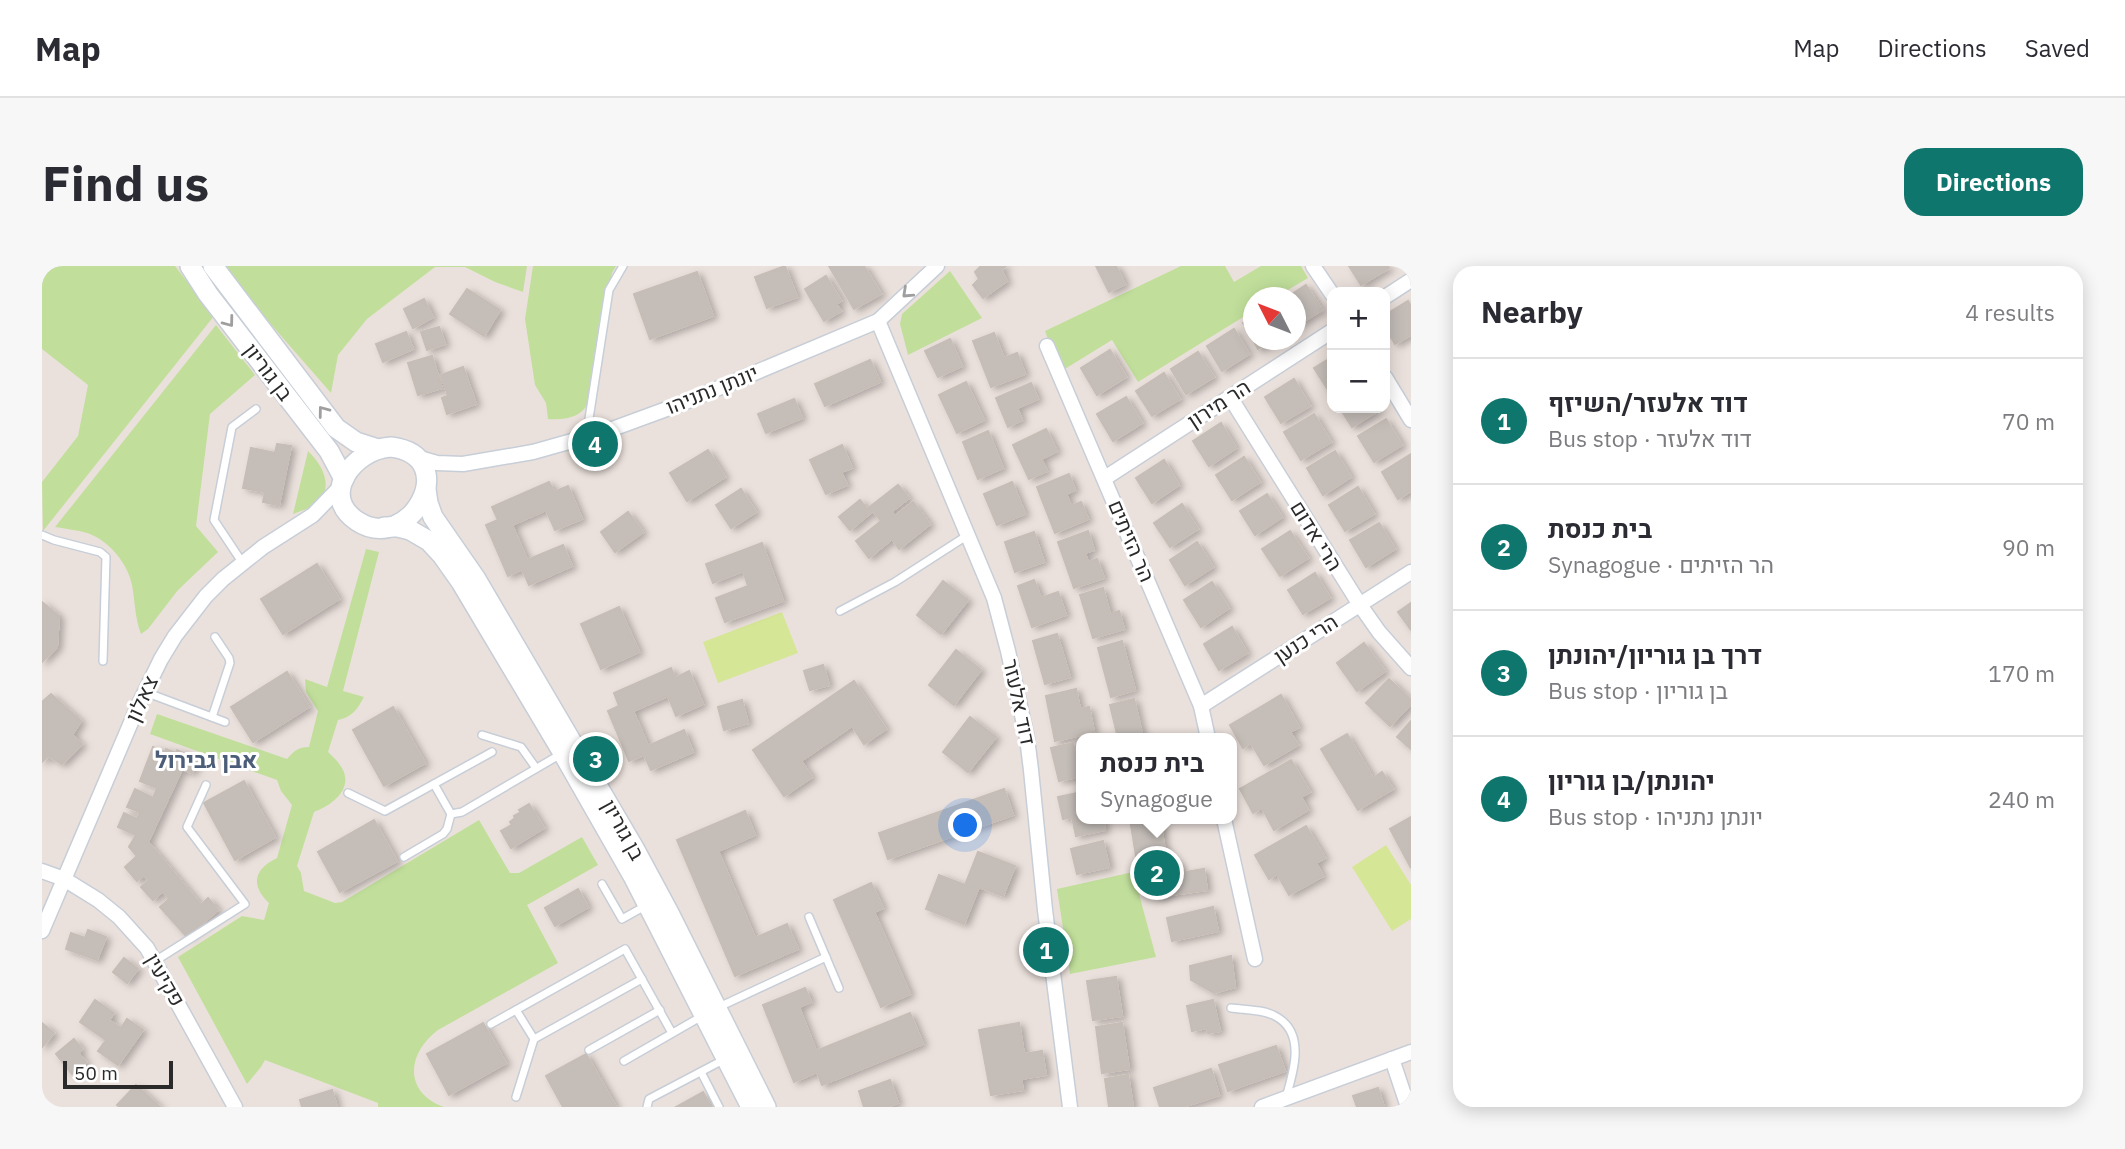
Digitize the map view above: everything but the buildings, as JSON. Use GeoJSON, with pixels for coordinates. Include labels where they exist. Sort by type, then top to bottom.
{"type":"FeatureCollection","features":[{"type":"Feature","properties":{"kind":"street","name":"בן גוריון"},"geometry":{"type":"LineString","coordinates":[[190,266],[208,294],[329,451],[343,482]]}},
{"type":"Feature","properties":{"kind":"street","name":"בן גוריון"},"geometry":{"type":"LineString","coordinates":[[213,266],[336,428],[356,442],[378,449]]}},
{"type":"Feature","properties":{"kind":"street","name":"יונתן נתניהו"},"geometry":{"type":"LineString","coordinates":[[427,486],[445,470],[463,464],[533,452],[586,438],[683,403],[878,321],[937,266]]}},
{"type":"Feature","properties":{"kind":"street"},"geometry":{"type":"LineString","coordinates":[[1313,266],[1327,287]]}},
{"type":"Feature","properties":{"kind":"street"},"geometry":{"type":"LineString","coordinates":[[1390,294],[1411,280]]}},
{"type":"Feature","properties":{"kind":"street","name":"דוד אלעזר"},"geometry":{"type":"LineString","coordinates":[[878,321],[994,598],[1008,651],[1027,738],[1070,1107]]}},
{"type":"Feature","properties":{"kind":"street","name":"הר מירון"},"geometry":{"type":"LineString","coordinates":[[1105,478],[1327,334]]}},
{"type":"Feature","properties":{"kind":"street","name":"הר הזיתים"},"geometry":{"type":"LineString","coordinates":[[1047,346],[1201,706],[1207,733]]}},
{"type":"Feature","properties":{"kind":"street"},"geometry":{"type":"LineString","coordinates":[[1390,385],[1411,420]]}},
{"type":"Feature","properties":{"kind":"street","name":"הרי אדום"},"geometry":{"type":"LineString","coordinates":[[1230,397],[1360,605],[1411,668]]}},
{"type":"Feature","properties":{"kind":"street"},"geometry":{"type":"LineString","coordinates":[[397,448],[414,456],[422,465],[427,486],[415,512],[404,521],[384,527],[365,525],[350,514],[344,504],[343,482],[350,468],[359,458],[378,449],[397,448]]}},
{"type":"Feature","properties":{"kind":"street","name":"יונתן נתניהו"},"geometry":{"type":"LineString","coordinates":[[414,456],[437,463],[463,464]]}},
{"type":"Feature","properties":{"kind":"street","name":"צאלון"},"geometry":{"type":"LineString","coordinates":[[42,931],[145,692],[190,615],[242,562],[324,506],[343,482]]}},
{"type":"Feature","properties":{"kind":"street","name":"בן גוריון"},"geometry":{"type":"LineString","coordinates":[[427,486],[428,503],[435,520],[476,579],[657,891],[710,1012],[726,1059],[751,1107]]}},
{"type":"Feature","properties":{"kind":"street","name":"צאלון"},"geometry":{"type":"LineString","coordinates":[[310,517],[334,513],[350,514]]}},
{"type":"Feature","properties":{"kind":"street","name":"בן גוריון"},"geometry":{"type":"LineString","coordinates":[[384,527],[410,530],[429,541],[443,555],[563,753],[766,1107]]}},
{"type":"Feature","properties":{"kind":"street","name":"הרי כנען"},"geometry":{"type":"LineString","coordinates":[[1201,706],[1411,572]]}},
{"type":"Feature","properties":{"kind":"street"},"geometry":{"type":"LineString","coordinates":[[1225,824],[1255,960]]}},
{"type":"Feature","properties":{"kind":"street","name":"פקיעין"},"geometry":{"type":"LineString","coordinates":[[42,871],[64,879],[98,900],[147,948],[235,1107]]}},
{"type":"Feature","properties":{"kind":"street"},"geometry":{"type":"LineString","coordinates":[[1262,1107],[1411,1052]]}},
{"type":"Feature","properties":{"kind":"street"},"geometry":{"type":"LineString","coordinates":[[1392,1059],[1408,1107]]}},
{"type":"Feature","properties":{"kind":"lane"},"geometry":{"type":"LineString","coordinates":[[586,438],[609,290],[622,266]]}},
{"type":"Feature","properties":{"kind":"lane"},"geometry":{"type":"LineString","coordinates":[[242,562],[214,520],[232,427],[256,409]]}},
{"type":"Feature","properties":{"kind":"lane"},"geometry":{"type":"LineString","coordinates":[[42,535],[93,549],[106,557],[103,661]]}},
{"type":"Feature","properties":{"kind":"lane"},"geometry":{"type":"LineString","coordinates":[[840,611],[895,582],[968,535]]}},
{"type":"Feature","properties":{"kind":"lane"},"geometry":{"type":"LineString","coordinates":[[212,717],[230,663],[215,637]]}},
{"type":"Feature","properties":{"kind":"lane"},"geometry":{"type":"LineString","coordinates":[[145,692],[225,722]]}},
{"type":"Feature","properties":{"kind":"lane"},"geometry":{"type":"LineString","coordinates":[[482,735],[521,747],[536,768]]}},
{"type":"Feature","properties":{"kind":"lane"},"geometry":{"type":"LineString","coordinates":[[348,793],[385,811],[492,752]]}},
{"type":"Feature","properties":{"kind":"lane"},"geometry":{"type":"LineString","coordinates":[[451,814],[462,812],[563,753]]}},
{"type":"Feature","properties":{"kind":"lane"},"geometry":{"type":"LineString","coordinates":[[404,857],[447,829],[451,814],[434,784]]}},
{"type":"Feature","properties":{"kind":"lane"},"geometry":{"type":"LineString","coordinates":[[155,961],[245,904],[187,827],[206,785]]}},
{"type":"Feature","properties":{"kind":"lane"},"geometry":{"type":"LineString","coordinates":[[602,884],[622,919],[648,905]]}},
{"type":"Feature","properties":{"kind":"lane"},"geometry":{"type":"LineString","coordinates":[[809,918],[839,988]]}},
{"type":"Feature","properties":{"kind":"lane"},"geometry":{"type":"LineString","coordinates":[[491,1024],[625,949],[672,1033]]}},
{"type":"Feature","properties":{"kind":"lane"},"geometry":{"type":"LineString","coordinates":[[624,1060],[710,1012],[826,957]]}},
{"type":"Feature","properties":{"kind":"lane"},"geometry":{"type":"LineString","coordinates":[[516,1097],[534,1039],[642,979]]}},
{"type":"Feature","properties":{"kind":"lane"},"geometry":{"type":"LineString","coordinates":[[1231,1008],[1263,1012],[1277,1017],[1286,1027],[1294,1040],[1296,1060],[1286,1097]]}},
{"type":"Feature","properties":{"kind":"lane"},"geometry":{"type":"LineString","coordinates":[[516,1010],[534,1039]]}},
{"type":"Feature","properties":{"kind":"lane"},"geometry":{"type":"LineString","coordinates":[[589,1050],[660,1010]]}},
{"type":"Feature","properties":{"kind":"lane"},"geometry":{"type":"LineString","coordinates":[[647,1107],[649,1099],[726,1059]]}},
{"type":"Feature","properties":{"kind":"lane"},"geometry":{"type":"LineString","coordinates":[[701,1072],[719,1107]]}},
{"type":"Feature","properties":{"kind":"green space"},"geometry":{"type":"Polygon","coordinates":[[[42,266],[175,266],[214,316],[43,531],[42,482],[78,436],[88,385],[42,349],[42,266]]]}},
{"type":"Feature","properties":{"kind":"green space"},"geometry":{"type":"Polygon","coordinates":[[[220,266],[527,266],[523,292],[465,267],[435,267],[367,319],[338,355],[331,393],[220,266]]]}},
{"type":"Feature","properties":{"kind":"green space"},"geometry":{"type":"Polygon","coordinates":[[[533,266],[616,266],[612,273],[589,401],[582,411],[567,418],[548,419],[546,403],[535,385],[525,319],[533,266]]]}},
{"type":"Feature","properties":{"kind":"green space"},"geometry":{"type":"Polygon","coordinates":[[[1181,266],[1225,266],[1234,282],[1261,266],[1301,266],[1308,278],[1293,287],[1243,287],[1243,317],[1138,382],[1112,340],[1060,372],[1045,331],[1181,266]]]}},
{"type":"Feature","properties":{"kind":"green space"},"geometry":{"type":"Polygon","coordinates":[[[950,271],[982,318],[908,355],[900,324],[902,314],[950,271]]]}},
{"type":"Feature","properties":{"kind":"green space"},"geometry":{"type":"Polygon","coordinates":[[[216,325],[255,375],[210,414],[196,526],[218,552],[178,590],[148,629],[141,634],[130,577],[122,561],[110,547],[95,536],[55,527],[216,325]]]}},
{"type":"Feature","properties":{"kind":"green space"},"geometry":{"type":"Polygon","coordinates":[[[308,451],[322,470],[326,485],[321,499],[307,509],[293,514],[308,451]]]}},
{"type":"Feature","properties":{"kind":"green space"},"geometry":{"type":"Polygon","coordinates":[[[366,549],[379,552],[343,691],[364,697],[354,712],[338,720],[328,752],[344,773],[344,788],[335,800],[314,812],[297,866],[304,891],[335,903],[342,902],[479,820],[510,873],[519,873],[582,837],[598,865],[527,905],[558,963],[438,1030],[420,1050],[415,1061],[416,1082],[421,1092],[444,1107],[378,1107],[378,1103],[265,1060],[247,1084],[178,957],[242,916],[264,920],[269,903],[259,890],[257,878],[263,867],[277,858],[292,805],[281,791],[277,780],[150,734],[157,714],[287,759],[297,750],[309,747],[318,711],[306,692],[305,679],[327,687],[366,549]]]}},
{"type":"Feature","properties":{"kind":"green space"},"geometry":{"type":"Polygon","coordinates":[[[782,612],[798,653],[718,683],[703,642],[782,612]]]}},
{"type":"Feature","properties":{"kind":"green space"},"geometry":{"type":"Polygon","coordinates":[[[1386,845],[1411,885],[1411,919],[1392,931],[1352,867],[1386,845]]]}},
{"type":"Feature","properties":{"kind":"green space"},"geometry":{"type":"Polygon","coordinates":[[[1133,872],[1156,957],[1070,974],[1057,889],[1133,872]]]}},
{"type":"Feature","properties":{"kind":"place","name":"יהונתן/בן גוריון"},"geometry":{"type":"Point","coordinates":[595,444]}},
{"type":"Feature","properties":{"kind":"place","name":"דרך בן גוריון/יהונתן"},"geometry":{"type":"Point","coordinates":[596,759]}},
{"type":"Feature","properties":{"kind":"place","name":"בית כנסת"},"geometry":{"type":"Point","coordinates":[1157,873]}},
{"type":"Feature","properties":{"kind":"place","name":"דוד אלעזר/השיזף"},"geometry":{"type":"Point","coordinates":[1046,950]}},
{"type":"Feature","properties":{"kind":"district","name":"אבן גבירול"},"geometry":{"type":"Point","coordinates":[206,760]}}]}
